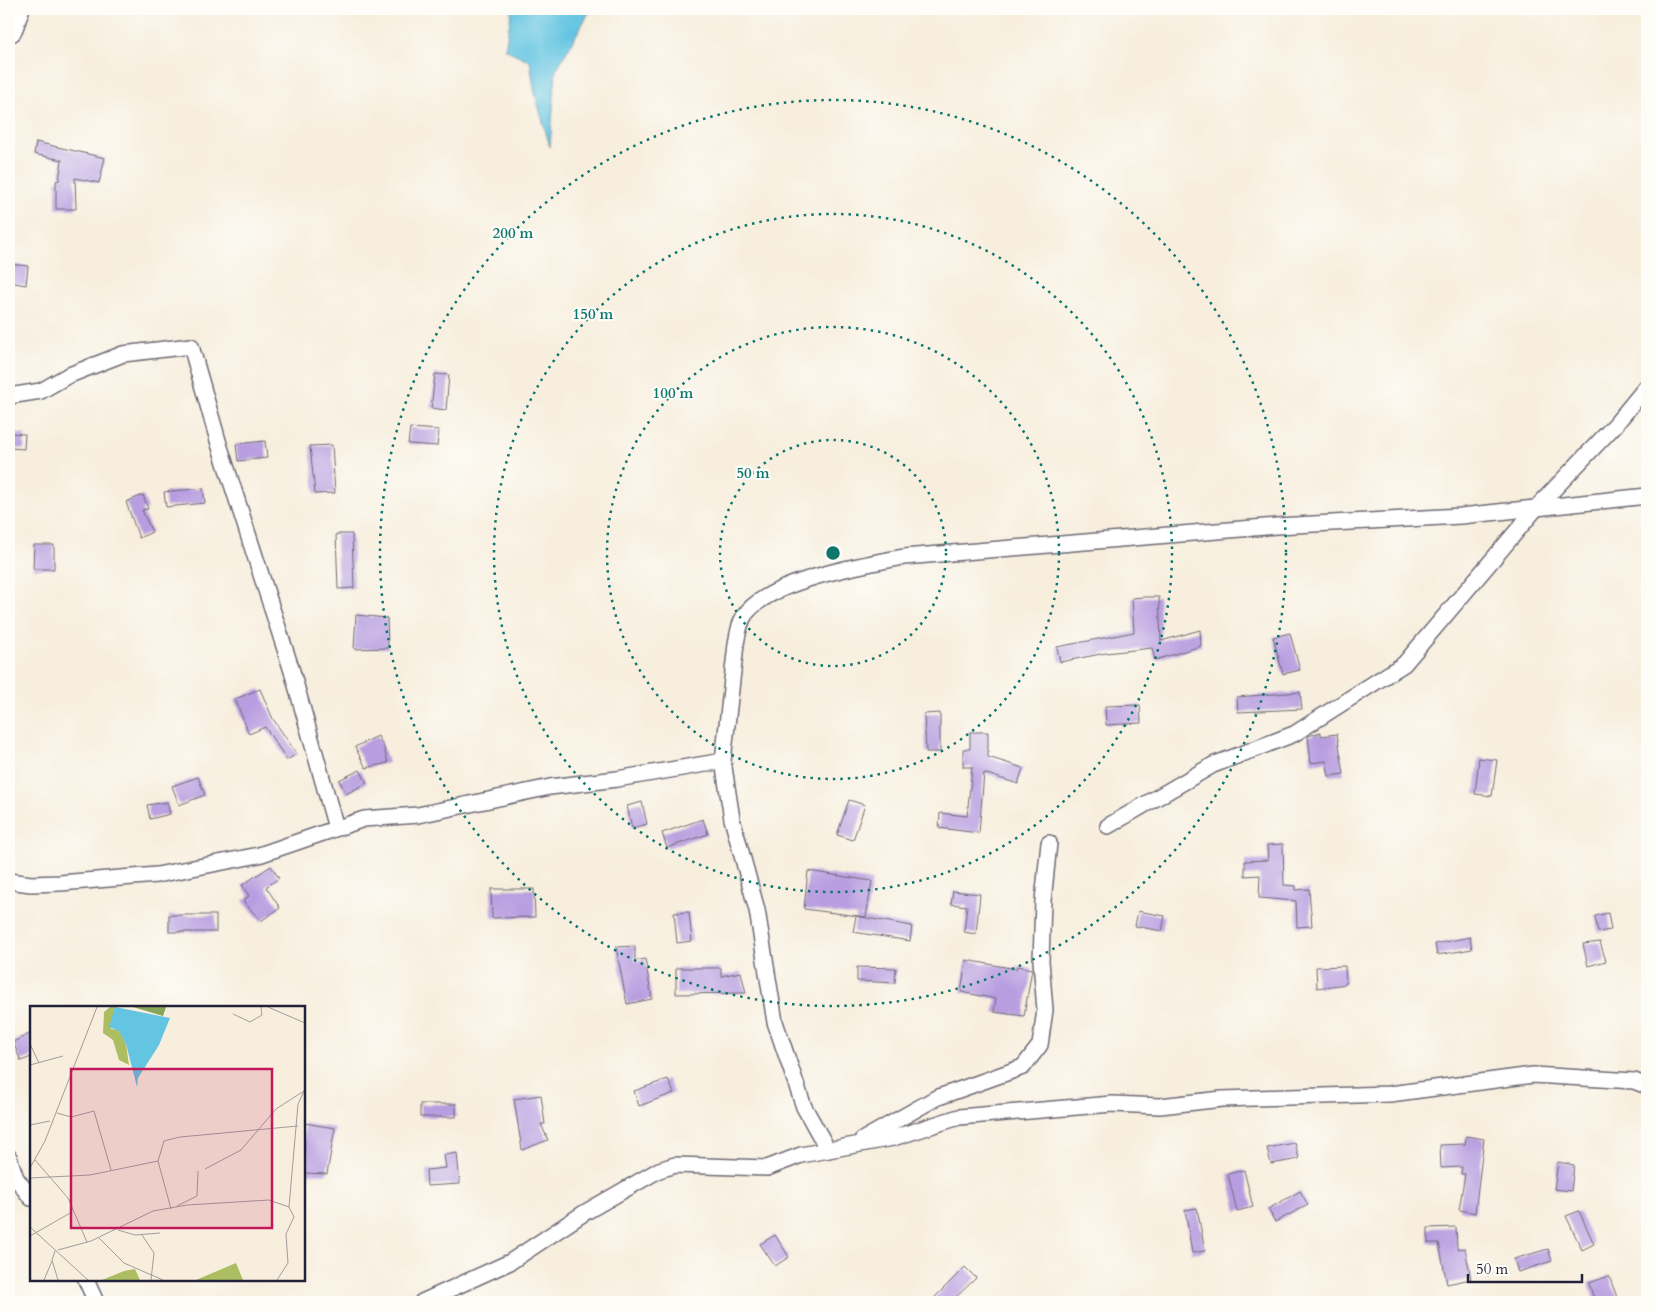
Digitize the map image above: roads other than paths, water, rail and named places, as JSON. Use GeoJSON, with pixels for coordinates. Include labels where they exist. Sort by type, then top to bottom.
{"type":"FeatureCollection","features":[{"type":"Feature","properties":{"kind":"highway"},"geometry":{"type":"LineString","coordinates":[[9,29],[16,9]]}},
{"type":"Feature","properties":{"kind":"street"},"geometry":{"type":"LineString","coordinates":[[9,396],[41,391],[67,376],[123,354],[191,346],[219,444],[292,671],[336,828]]}},
{"type":"Feature","properties":{"kind":"street"},"geometry":{"type":"LineString","coordinates":[[1108,826],[1213,765],[1294,734],[1404,664],[1538,506],[1615,425],[1647,386]]}},
{"type":"Feature","properties":{"kind":"street"},"geometry":{"type":"LineString","coordinates":[[828,1150],[804,1107],[775,1022],[757,910],[732,819],[722,761],[736,644],[740,626],[748,611],[770,596],[845,568],[914,556],[1277,526],[1460,516],[1538,506],[1647,496]]}},
{"type":"Feature","properties":{"kind":"street"},"geometry":{"type":"LineString","coordinates":[[9,881],[31,884],[60,883],[157,875],[259,855],[364,819],[418,815],[550,787],[642,776],[722,761]]}},
{"type":"Feature","properties":{"kind":"street"},"geometry":{"type":"LineString","coordinates":[[857,1144],[893,1121],[936,1098],[1023,1066],[1040,1046],[1045,1010],[1041,961],[1043,901],[1049,843]]}},
{"type":"Feature","properties":{"kind":"street"},"geometry":{"type":"LineString","coordinates":[[422,1302],[510,1262],[584,1213],[659,1170],[675,1165],[767,1168],[801,1155],[894,1138],[959,1117],[1112,1104],[1160,1106],[1222,1099],[1390,1094],[1532,1075],[1634,1081],[1647,1086]]}},
{"type":"Feature","properties":{"kind":"street"},"geometry":{"type":"LineString","coordinates":[[9,1157],[12,1180],[30,1197]]}},
{"type":"Feature","properties":{"kind":"street"},"geometry":{"type":"LineString","coordinates":[[86,1281],[96,1302]]}},
{"type":"Feature","properties":{"kind":"water"},"geometry":{"type":"Polygon","coordinates":[[[512,9],[591,9],[556,70],[550,147],[535,94],[530,61],[505,49],[512,9]]]}}]}
